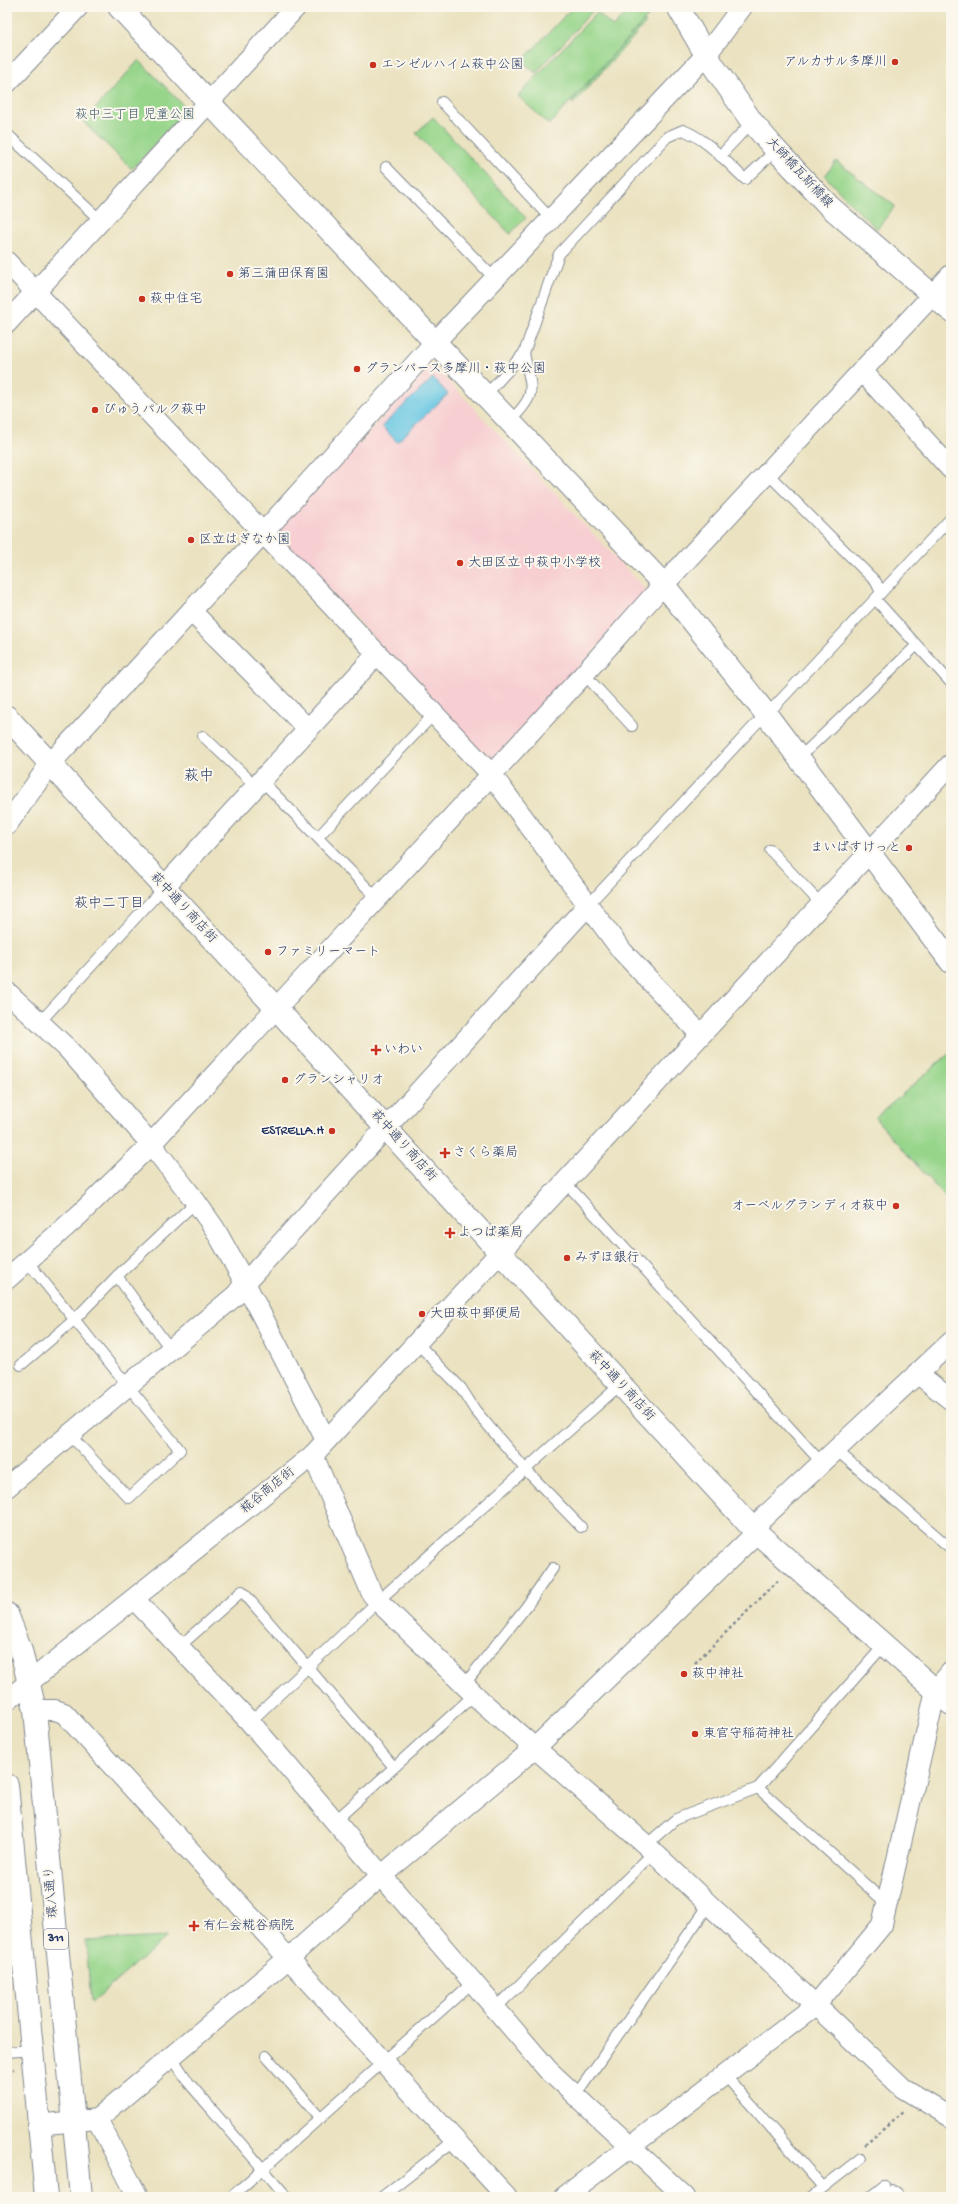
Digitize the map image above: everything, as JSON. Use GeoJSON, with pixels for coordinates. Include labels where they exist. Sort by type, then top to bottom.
{"type":"FeatureCollection","features":[{"type":"Feature","properties":{"kind":"street"},"geometry":{"type":"LineString","coordinates":[[7,83],[78,7]]}},
{"type":"Feature","properties":{"kind":"street"},"geometry":{"type":"LineString","coordinates":[[119,7],[664,585],[766,714],[868,853],[951,962]]}},
{"type":"Feature","properties":{"kind":"street"},"geometry":{"type":"LineString","coordinates":[[7,323],[296,7]]}},
{"type":"Feature","properties":{"kind":"street","name":"大師橋瓦斯橋線"},"geometry":{"type":"LineString","coordinates":[[678,7],[706,55],[752,122],[776,150],[829,206],[951,311]]}},
{"type":"Feature","properties":{"kind":"street"},"geometry":{"type":"LineString","coordinates":[[7,825],[50,764],[263,533],[435,342],[706,55],[742,7]]}},
{"type":"Feature","properties":{"kind":"street"},"geometry":{"type":"LineString","coordinates":[[7,262],[491,774],[622,951],[700,1034]]}},
{"type":"Feature","properties":{"kind":"street"},"geometry":{"type":"LineString","coordinates":[[7,1279],[80,1214],[151,1144],[767,473],[951,275]]}},
{"type":"Feature","properties":{"kind":"street"},"geometry":{"type":"LineString","coordinates":[[862,371],[951,469]]}},
{"type":"Feature","properties":{"kind":"street"},"geometry":{"type":"LineString","coordinates":[[191,611],[308,729]]}},
{"type":"Feature","properties":{"kind":"street"},"geometry":{"type":"LineString","coordinates":[[164,887],[377,654]]}},
{"type":"Feature","properties":{"kind":"street","name":"萩中通り商店街"},"geometry":{"type":"LineString","coordinates":[[7,717],[386,1128],[494,1259],[620,1386],[754,1530],[885,1644],[943,1697]]}},
{"type":"Feature","properties":{"kind":"street","name":"糀谷商店街"},"geometry":{"type":"LineString","coordinates":[[7,1700],[313,1455],[700,1034],[951,764]]}},
{"type":"Feature","properties":{"kind":"street"},"geometry":{"type":"LineString","coordinates":[[7,1486],[236,1295],[245,1283],[588,905]]}},
{"type":"Feature","properties":{"kind":"street"},"geometry":{"type":"LineString","coordinates":[[7,992],[67,1048],[151,1144],[196,1202],[215,1229],[245,1283],[326,1440]]}},
{"type":"Feature","properties":{"kind":"street"},"geometry":{"type":"LineString","coordinates":[[38,2125],[72,2123],[97,2119],[290,1957],[380,1876],[535,1748],[749,1540],[761,1520],[828,1455],[951,1342]]}},
{"type":"Feature","properties":{"kind":"street"},"geometry":{"type":"LineString","coordinates":[[917,1373],[951,1400]]}},
{"type":"Feature","properties":{"kind":"street"},"geometry":{"type":"LineString","coordinates":[[313,1455],[372,1594],[378,1601],[469,1690],[649,1849],[903,2088],[950,2113]]}},
{"type":"Feature","properties":{"kind":"street"},"geometry":{"type":"LineString","coordinates":[[134,1599],[250,1722],[380,1876],[548,2070],[685,2197]]}},
{"type":"Feature","properties":{"kind":"street","name":"環八通り"},"geometry":{"type":"LineString","coordinates":[[7,1614],[21,1650],[34,1710],[80,2197]]}},
{"type":"Feature","properties":{"kind":"street"},"geometry":{"type":"LineString","coordinates":[[564,2197],[815,2006],[882,1925],[951,1672]]}},
{"type":"Feature","properties":{"kind":"street"},"geometry":{"type":"LineString","coordinates":[[34,1710],[55,1710],[64,1713],[290,1957],[507,2197]]}},
{"type":"Feature","properties":{"kind":"street"},"geometry":{"type":"LineString","coordinates":[[7,1784],[15,1961],[31,2050],[46,2197]]}},
{"type":"Feature","properties":{"kind":"street"},"geometry":{"type":"LineString","coordinates":[[97,2119],[138,2197]]}},
{"type":"Feature","properties":{"kind":"lane"},"geometry":{"type":"LineString","coordinates":[[442,102],[551,219]]}},
{"type":"Feature","properties":{"kind":"lane"},"geometry":{"type":"LineString","coordinates":[[720,156],[752,122]]}},
{"type":"Feature","properties":{"kind":"lane"},"geometry":{"type":"LineString","coordinates":[[485,396],[524,353],[559,254],[667,137],[683,130],[706,142],[745,179],[776,150]]}},
{"type":"Feature","properties":{"kind":"lane"},"geometry":{"type":"LineString","coordinates":[[7,134],[100,220]]}},
{"type":"Feature","properties":{"kind":"lane"},"geometry":{"type":"LineString","coordinates":[[386,167],[495,279]]}},
{"type":"Feature","properties":{"kind":"lane"},"geometry":{"type":"LineString","coordinates":[[510,421],[524,407],[530,396],[532,384],[524,353]]}},
{"type":"Feature","properties":{"kind":"lane"},"geometry":{"type":"LineString","coordinates":[[767,473],[876,582],[878,596],[916,646],[951,683]]}},
{"type":"Feature","properties":{"kind":"lane"},"geometry":{"type":"LineString","coordinates":[[588,905],[750,729],[766,714],[951,518]]}},
{"type":"Feature","properties":{"kind":"lane"},"geometry":{"type":"LineString","coordinates":[[799,758],[916,646]]}},
{"type":"Feature","properties":{"kind":"lane"},"geometry":{"type":"LineString","coordinates":[[584,674],[632,726]]}},
{"type":"Feature","properties":{"kind":"lane"},"geometry":{"type":"LineString","coordinates":[[318,837],[434,714]]}},
{"type":"Feature","properties":{"kind":"lane"},"geometry":{"type":"LineString","coordinates":[[203,736],[259,783],[318,837],[377,898]]}},
{"type":"Feature","properties":{"kind":"lane"},"geometry":{"type":"LineString","coordinates":[[770,850],[821,904]]}},
{"type":"Feature","properties":{"kind":"lane"},"geometry":{"type":"LineString","coordinates":[[40,1022],[164,887]]}},
{"type":"Feature","properties":{"kind":"lane"},"geometry":{"type":"LineString","coordinates":[[565,1182],[828,1455],[948,1546]]}},
{"type":"Feature","properties":{"kind":"lane"},"geometry":{"type":"LineString","coordinates":[[21,1365],[74,1320],[117,1276],[196,1202]]}},
{"type":"Feature","properties":{"kind":"lane"},"geometry":{"type":"LineString","coordinates":[[27,1261],[180,1450],[129,1498],[69,1434]]}},
{"type":"Feature","properties":{"kind":"lane"},"geometry":{"type":"LineString","coordinates":[[117,1276],[171,1350]]}},
{"type":"Feature","properties":{"kind":"lane"},"geometry":{"type":"LineString","coordinates":[[417,1343],[461,1388],[475,1410],[525,1469],[581,1527]]}},
{"type":"Feature","properties":{"kind":"lane"},"geometry":{"type":"LineString","coordinates":[[250,1722],[378,1601],[620,1386]]}},
{"type":"Feature","properties":{"kind":"lane"},"geometry":{"type":"LineString","coordinates":[[335,1821],[394,1768],[469,1690],[553,1568]]}},
{"type":"Feature","properties":{"kind":"lane"},"geometry":{"type":"LineString","coordinates":[[179,1647],[242,1591],[394,1768]]}},
{"type":"Feature","properties":{"kind":"lane"},"geometry":{"type":"LineString","coordinates":[[495,2009],[676,1819],[758,1788],[885,1644]]}},
{"type":"Feature","properties":{"kind":"lane"},"geometry":{"type":"LineString","coordinates":[[758,1788],[887,1904]]}},
{"type":"Feature","properties":{"kind":"lane"},"geometry":{"type":"LineString","coordinates":[[576,2095],[708,1906]]}},
{"type":"Feature","properties":{"kind":"lane"},"geometry":{"type":"LineString","coordinates":[[232,2197],[472,1983]]}},
{"type":"Feature","properties":{"kind":"lane"},"geometry":{"type":"LineString","coordinates":[[7,2052],[31,2050]]}},
{"type":"Feature","properties":{"kind":"lane"},"geometry":{"type":"LineString","coordinates":[[266,2056],[321,2118]]}},
{"type":"Feature","properties":{"kind":"lane"},"geometry":{"type":"LineString","coordinates":[[172,2057],[189,2083],[288,2197]]}},
{"type":"Feature","properties":{"kind":"lane"},"geometry":{"type":"LineString","coordinates":[[724,2074],[823,2187]]}},
{"type":"Feature","properties":{"kind":"lane"},"geometry":{"type":"LineString","coordinates":[[382,2197],[455,2140]]}},
{"type":"Feature","properties":{"kind":"lane"},"geometry":{"type":"LineString","coordinates":[[811,2197],[861,2158]]}},
{"type":"Feature","properties":{"kind":"lane"},"geometry":{"type":"LineString","coordinates":[[870,2197],[890,2193]]}},
{"type":"Feature","properties":{"kind":"path"},"geometry":{"type":"LineString","coordinates":[[695,1663],[782,1577]]}},
{"type":"Feature","properties":{"kind":"path"},"geometry":{"type":"LineString","coordinates":[[861,2158],[856,2151],[919,2096]]}},
{"type":"Feature","properties":{"kind":"shaded area","name":"大田区立 中萩中小学校"},"geometry":{"type":"Polygon","coordinates":[[[432,364],[644,588],[645,596],[493,759],[486,759],[275,532],[432,364]]]}},
{"type":"Feature","properties":{"kind":"green space"},"geometry":{"type":"Polygon","coordinates":[[[573,7],[596,7],[536,73],[522,61],[573,7]]]}},
{"type":"Feature","properties":{"kind":"green space"},"geometry":{"type":"Polygon","coordinates":[[[632,7],[647,7],[650,14],[549,125],[518,96],[597,12],[613,27],[632,7]]]}},
{"type":"Feature","properties":{"kind":"green space"},"geometry":{"type":"Polygon","coordinates":[[[644,21],[646,23],[573,104],[571,102],[644,21]]]}},
{"type":"Feature","properties":{"kind":"green space","name":"萩中三丁目 児童公園"},"geometry":{"type":"Polygon","coordinates":[[[139,60],[187,109],[132,169],[83,122],[139,60]]]}},
{"type":"Feature","properties":{"kind":"green space"},"geometry":{"type":"Polygon","coordinates":[[[433,117],[526,218],[510,234],[416,133],[433,117]]]}},
{"type":"Feature","properties":{"kind":"green space"},"geometry":{"type":"Polygon","coordinates":[[[836,161],[895,206],[877,229],[825,176],[836,161]]]}},
{"type":"Feature","properties":{"kind":"green space"},"geometry":{"type":"Polygon","coordinates":[[[951,1052],[951,1194],[946,1198],[875,1118],[951,1052]]]}},
{"type":"Feature","properties":{"kind":"green space"},"geometry":{"type":"Polygon","coordinates":[[[167,1937],[91,2003],[86,1941],[167,1937]]]}},
{"type":"Feature","properties":{"kind":"water"},"geometry":{"type":"Polygon","coordinates":[[[433,378],[448,394],[397,442],[382,426],[433,378]]]}},
{"type":"Feature","properties":{"kind":"place","name":"アルカサル多摩川"},"geometry":{"type":"Point","coordinates":[895,62]}},
{"type":"Feature","properties":{"kind":"place","name":"エンゼルハイム萩中公園"},"geometry":{"type":"Point","coordinates":[373,65]}},
{"type":"Feature","properties":{"kind":"place","name":"第三蒲田保育園"},"geometry":{"type":"Point","coordinates":[230,274]}},
{"type":"Feature","properties":{"kind":"place","name":"萩中住宅"},"geometry":{"type":"Point","coordinates":[142,299]}},
{"type":"Feature","properties":{"kind":"place","name":"グランパース多摩川・萩中公園"},"geometry":{"type":"Point","coordinates":[357,369]}},
{"type":"Feature","properties":{"kind":"place","name":"びゅうパルク萩中"},"geometry":{"type":"Point","coordinates":[95,410]}},
{"type":"Feature","properties":{"kind":"place","name":"区立はぎなか園"},"geometry":{"type":"Point","coordinates":[191,540]}},
{"type":"Feature","properties":{"kind":"place","name":"大田区立 中萩中小学校"},"geometry":{"type":"Point","coordinates":[460,563]}},
{"type":"Feature","properties":{"kind":"place","name":"まいばすけっと"},"geometry":{"type":"Point","coordinates":[909,848]}},
{"type":"Feature","properties":{"kind":"place","name":"ファミリーマート"},"geometry":{"type":"Point","coordinates":[268,952]}},
{"type":"Feature","properties":{"kind":"place","name":"いわい"},"geometry":{"type":"Point","coordinates":[376,1050]}},
{"type":"Feature","properties":{"kind":"place","name":"グランシャリオ"},"geometry":{"type":"Point","coordinates":[285,1080]}},
{"type":"Feature","properties":{"kind":"place","name":"ESTRELLA.H"},"geometry":{"type":"Point","coordinates":[332,1131]}},
{"type":"Feature","properties":{"kind":"place","name":"さくら薬局"},"geometry":{"type":"Point","coordinates":[445,1153]}},
{"type":"Feature","properties":{"kind":"place","name":"オーベルグランディオ萩中"},"geometry":{"type":"Point","coordinates":[896,1206]}},
{"type":"Feature","properties":{"kind":"place","name":"よつば薬局"},"geometry":{"type":"Point","coordinates":[450,1233]}},
{"type":"Feature","properties":{"kind":"place","name":"みずほ銀行"},"geometry":{"type":"Point","coordinates":[567,1258]}},
{"type":"Feature","properties":{"kind":"place","name":"大田萩中郵便局"},"geometry":{"type":"Point","coordinates":[422,1314]}},
{"type":"Feature","properties":{"kind":"place","name":"萩中神社"},"geometry":{"type":"Point","coordinates":[684,1674]}},
{"type":"Feature","properties":{"kind":"place","name":"東官守稲荷神社"},"geometry":{"type":"Point","coordinates":[695,1734]}},
{"type":"Feature","properties":{"kind":"place","name":"有仁会糀谷病院"},"geometry":{"type":"Point","coordinates":[194,1926]}},
{"type":"Feature","properties":{"kind":"district","name":"萩中"},"geometry":{"type":"Point","coordinates":[199,777]}},
{"type":"Feature","properties":{"kind":"district","name":"萩中二丁目"},"geometry":{"type":"Point","coordinates":[109,904]}}]}
